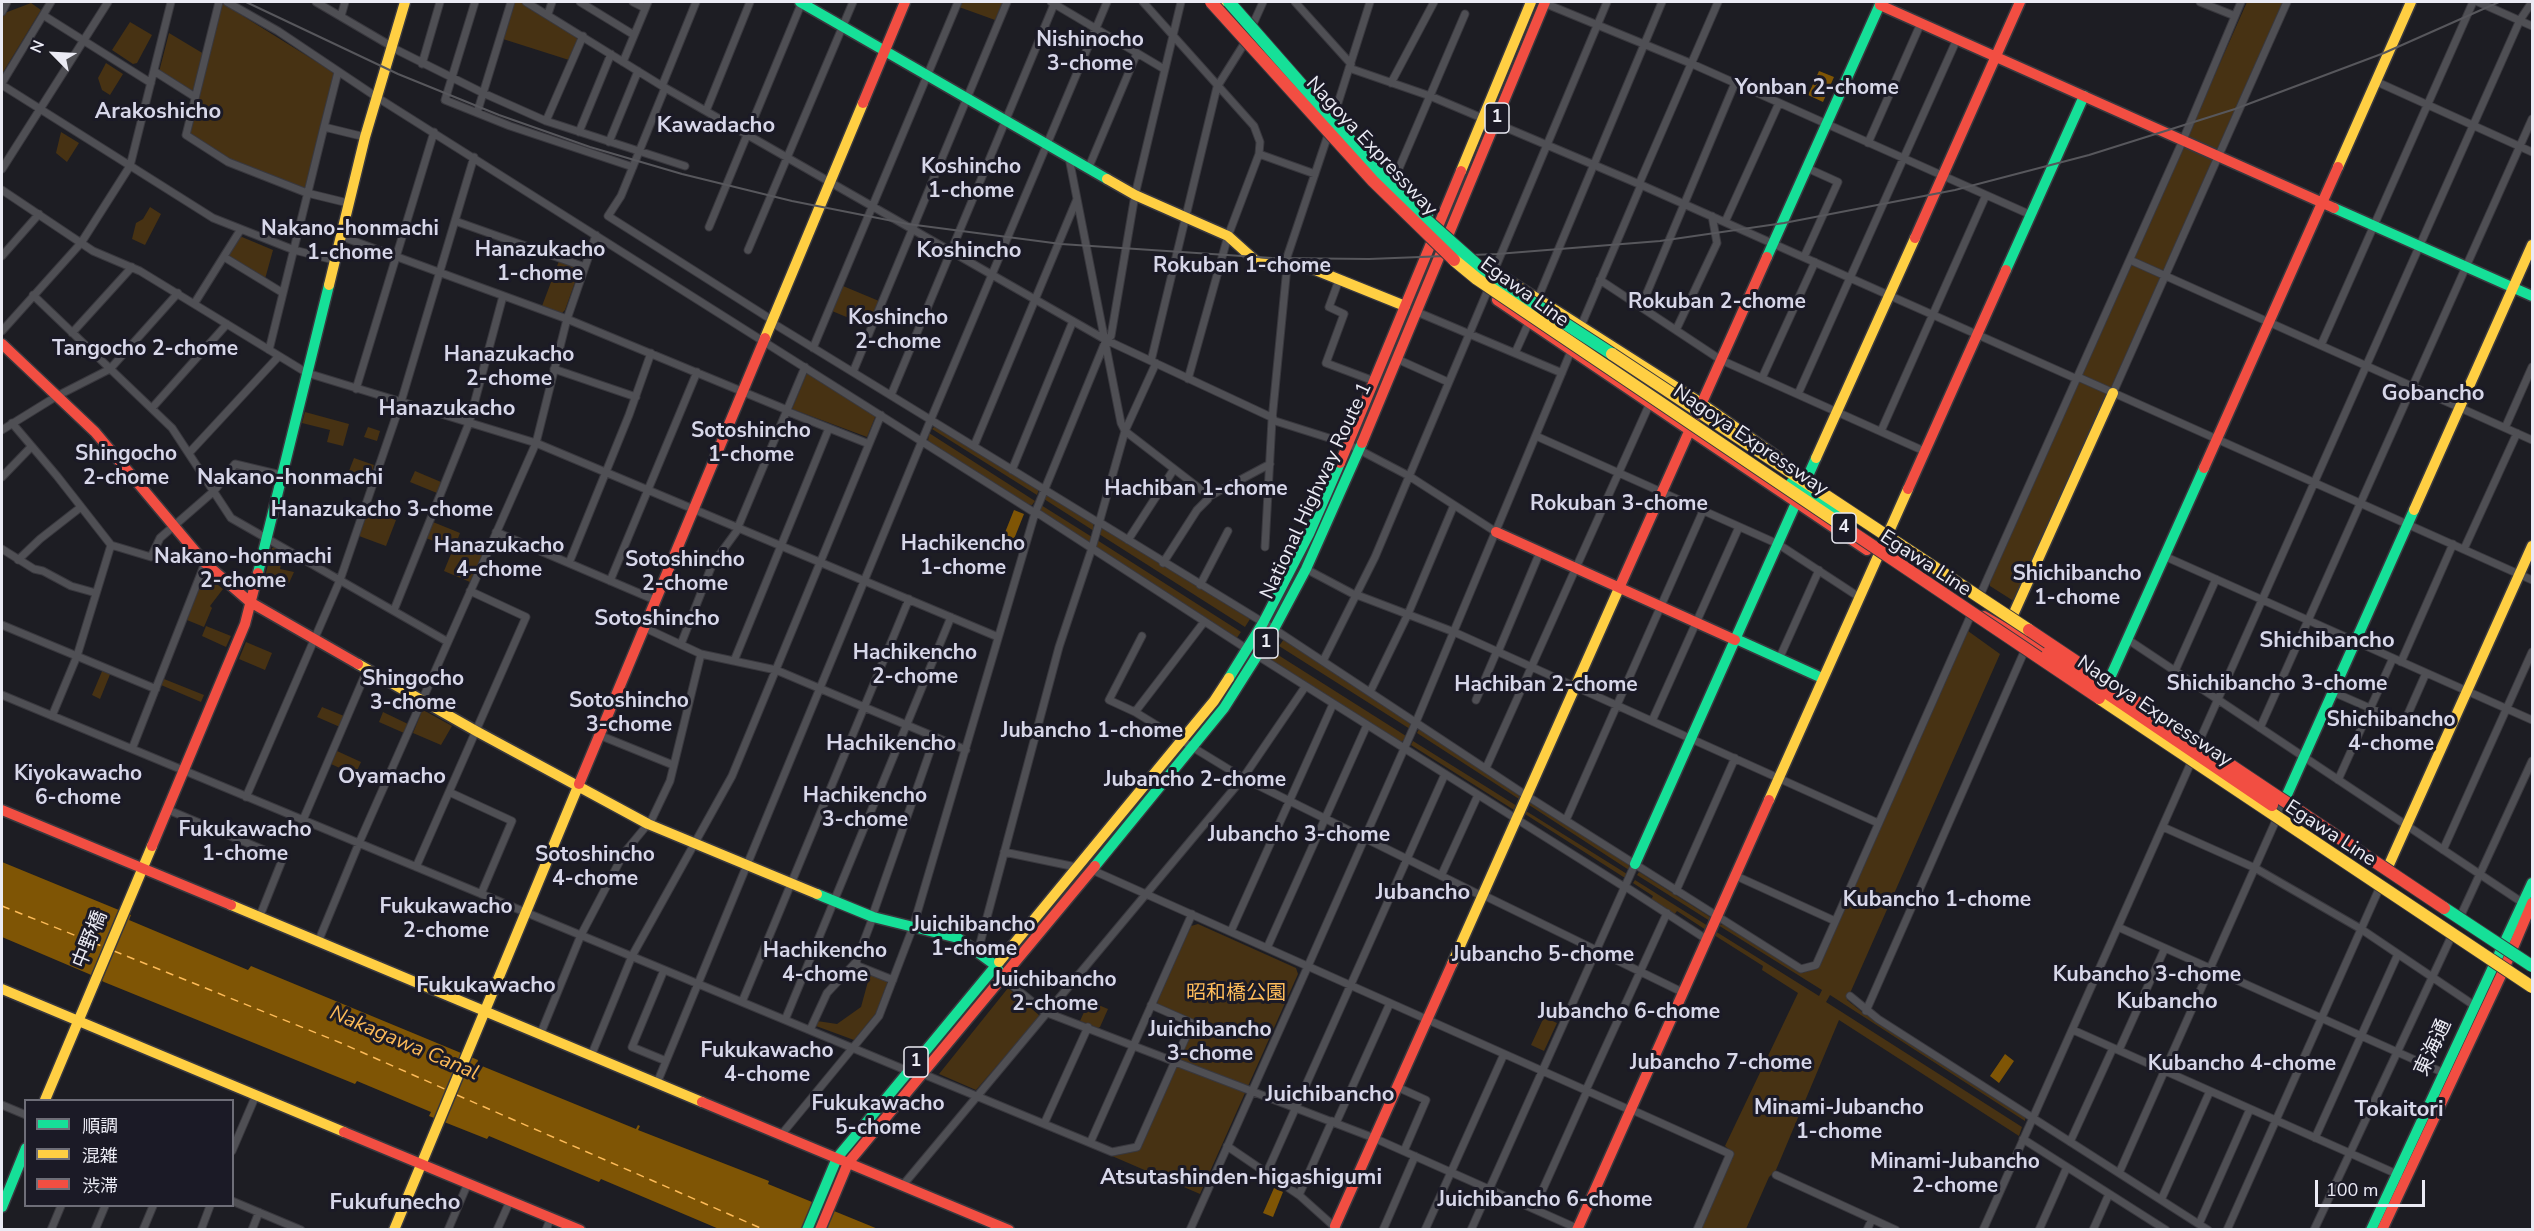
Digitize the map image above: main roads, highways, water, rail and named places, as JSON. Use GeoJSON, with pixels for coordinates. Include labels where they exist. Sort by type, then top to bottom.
{"type":"FeatureCollection","features":[{"type":"Feature","properties":{"kind":"main road","name":"中野橋"},"geometry":{"type":"LineString","coordinates":[[46,1099],[245,624],[375,96],[405,2]]}},
{"type":"Feature","properties":{"kind":"main road"},"geometry":{"type":"LineString","coordinates":[[801,2],[1134,195],[1228,236],[1258,263],[1313,269],[1405,306]]}},
{"type":"Feature","properties":{"kind":"main road"},"geometry":{"type":"LineString","coordinates":[[394,1230],[905,2]]}},
{"type":"Feature","properties":{"kind":"main road","name":"Egawa Line"},"geometry":{"type":"LineString","coordinates":[[1205,2],[1376,191],[1430,245],[1487,292],[1797,503],[2024,652],[2346,869],[2452,935],[2532,989]]}},
{"type":"Feature","properties":{"kind":"main road","name":"Nagoya Expressway"},"geometry":{"type":"LineString","coordinates":[[1211,2],[1400,209],[1440,248],[1477,279],[1557,335],[2484,954],[2532,989]]}},
{"type":"Feature","properties":{"kind":"main road"},"geometry":{"type":"LineString","coordinates":[[1220,2],[1285,72],[1335,115]]}},
{"type":"Feature","properties":{"kind":"main road","name":"Nagoya Expressway"},"geometry":{"type":"LineString","coordinates":[[1229,2],[1380,174],[1421,216],[1484,271],[1976,592],[2532,965]]}},
{"type":"Feature","properties":{"kind":"main road","name":"Egawa Line"},"geometry":{"type":"LineString","coordinates":[[1235,2],[1394,180],[1438,225],[1494,271],[1534,296],[1578,331],[1701,403],[1976,592],[2345,834],[2388,867],[2508,946],[2532,965]]}},
{"type":"Feature","properties":{"kind":"main road","name":"National Highway Route 1"},"geometry":{"type":"LineString","coordinates":[[1268,626],[1348,444],[1531,2]]}},
{"type":"Feature","properties":{"kind":"main road","name":"National Highway Route 1"},"geometry":{"type":"LineString","coordinates":[[807,1230],[824,1204],[842,1160],[908,1071],[1076,867],[1188,744],[1224,708],[1268,626],[1306,570],[1359,451],[1545,2]]}},
{"type":"Feature","properties":{"kind":"main road"},"geometry":{"type":"LineString","coordinates":[[1635,864],[2020,2]]}},
{"type":"Feature","properties":{"kind":"main road"},"geometry":{"type":"LineString","coordinates":[[2098,703],[2411,2]]}},
{"type":"Feature","properties":{"kind":"main road"},"geometry":{"type":"LineString","coordinates":[[1336,1228],[1701,403],[1881,3],[2183,141],[2532,296]]}},
{"type":"Feature","properties":{"kind":"main road"},"geometry":{"type":"LineString","coordinates":[[1578,1229],[1734,875],[2084,96]]}},
{"type":"Feature","properties":{"kind":"main road"},"geometry":{"type":"LineString","coordinates":[[2286,797],[2532,245]]}},
{"type":"Feature","properties":{"kind":"main road"},"geometry":{"type":"LineString","coordinates":[[1578,331],[1951,586],[1961,592],[1976,592]]}},
{"type":"Feature","properties":{"kind":"main road"},"geometry":{"type":"LineString","coordinates":[[2,344],[95,432],[205,563],[250,602],[577,788],[648,824],[873,917],[958,938],[995,965],[1004,978]]}},
{"type":"Feature","properties":{"kind":"main road"},"geometry":{"type":"LineString","coordinates":[[2013,615],[2113,393]]}},
{"type":"Feature","properties":{"kind":"main road"},"geometry":{"type":"LineString","coordinates":[[1496,532],[1822,678]]}},
{"type":"Feature","properties":{"kind":"main road"},"geometry":{"type":"LineString","coordinates":[[2388,867],[2532,546]]}},
{"type":"Feature","properties":{"kind":"main road"},"geometry":{"type":"LineString","coordinates":[[1946,601],[1976,611],[2048,653],[2255,792],[2289,819],[2293,828]]}},
{"type":"Feature","properties":{"kind":"main road","name":"National Highway Route 1"},"geometry":{"type":"LineString","coordinates":[[842,1160],[923,1074],[1004,978],[1092,870],[1188,744]]}},
{"type":"Feature","properties":{"kind":"main road"},"geometry":{"type":"LineString","coordinates":[[2,810],[1009,1230]]}},
{"type":"Feature","properties":{"kind":"main road","name":"東海通"},"geometry":{"type":"LineString","coordinates":[[2371,1230],[2401,1176],[2500,966],[2528,903],[2532,883]]}},
{"type":"Feature","properties":{"kind":"main road"},"geometry":{"type":"LineString","coordinates":[[2484,934],[2488,942],[2532,973]]}},
{"type":"Feature","properties":{"kind":"main road"},"geometry":{"type":"LineString","coordinates":[[2484,954],[2491,956],[2532,983]]}},
{"type":"Feature","properties":{"kind":"main road","name":"東海通"},"geometry":{"type":"LineString","coordinates":[[2382,1230],[2401,1176],[2444,1073],[2475,1006],[2500,966]]}},
{"type":"Feature","properties":{"kind":"main road"},"geometry":{"type":"LineString","coordinates":[[2,989],[580,1230]]}},
{"type":"Feature","properties":{"kind":"main road"},"geometry":{"type":"LineString","coordinates":[[2,1207],[24,1153]]}},
{"type":"Feature","properties":{"kind":"main road","name":"National Highway Route 1"},"geometry":{"type":"LineString","coordinates":[[820,1230],[824,1204]]}},
{"type":"Feature","properties":{"kind":"water"},"geometry":{"type":"Polygon","coordinates":[[[1819,71],[1834,77],[1823,102],[1808,95],[1819,71]]]}},
{"type":"Feature","properties":{"kind":"water"},"geometry":{"type":"Polygon","coordinates":[[[1014,510],[1024,514],[1014,539],[1004,535],[1014,510]]]}},
{"type":"Feature","properties":{"kind":"water","name":"Nakagawa Canal"},"geometry":{"type":"Polygon","coordinates":[[[2,862],[131,915],[129,920],[248,970],[251,966],[478,1060],[477,1064],[636,1129],[638,1125],[640,1126],[638,1130],[769,1181],[768,1184],[878,1229],[719,1229],[601,1179],[599,1182],[489,1136],[487,1139],[429,1116],[431,1112],[357,1081],[355,1084],[104,982],[2,937],[2,862]]]}},
{"type":"Feature","properties":{"kind":"water"},"geometry":{"type":"Polygon","coordinates":[[[2005,1054],[2014,1061],[1999,1083],[1990,1076],[2005,1054]]]}},
{"type":"Feature","properties":{"kind":"water"},"geometry":{"type":"Polygon","coordinates":[[[1274,1188],[1283,1192],[1273,1217],[1263,1213],[1274,1188]]]}},
{"type":"Feature","properties":{"kind":"railway"},"geometry":{"type":"LineString","coordinates":[[246,2],[398,74],[499,115],[590,147],[682,174],[792,201],[908,224],[1061,244],[1272,258],[1369,259],[1497,254],[1660,241],[1784,223],[1955,190],[2089,155],[2235,109],[2384,53],[2499,2]]}},
{"type":"Feature","properties":{"kind":"district","name":"Nishinocho 3-chome"},"geometry":{"type":"Point","coordinates":[1090,53]}},
{"type":"Feature","properties":{"kind":"district","name":"Yonban 2-chome"},"geometry":{"type":"Point","coordinates":[1817,89]}},
{"type":"Feature","properties":{"kind":"district","name":"Arakoshicho"},"geometry":{"type":"Point","coordinates":[158,113]}},
{"type":"Feature","properties":{"kind":"district","name":"Kawadacho"},"geometry":{"type":"Point","coordinates":[716,127]}},
{"type":"Feature","properties":{"kind":"district","name":"Koshincho 1-chome"},"geometry":{"type":"Point","coordinates":[971,180]}},
{"type":"Feature","properties":{"kind":"district","name":"Nakano-honmachi 1-chome"},"geometry":{"type":"Point","coordinates":[350,242]}},
{"type":"Feature","properties":{"kind":"district","name":"Koshincho"},"geometry":{"type":"Point","coordinates":[969,252]}},
{"type":"Feature","properties":{"kind":"district","name":"Hanazukacho 1-chome"},"geometry":{"type":"Point","coordinates":[540,263]}},
{"type":"Feature","properties":{"kind":"district","name":"Rokuban 1-chome"},"geometry":{"type":"Point","coordinates":[1242,267]}},
{"type":"Feature","properties":{"kind":"district","name":"Rokuban 2-chome"},"geometry":{"type":"Point","coordinates":[1717,303]}},
{"type":"Feature","properties":{"kind":"district","name":"Koshincho 2-chome"},"geometry":{"type":"Point","coordinates":[898,331]}},
{"type":"Feature","properties":{"kind":"district","name":"Tangocho 2-chome"},"geometry":{"type":"Point","coordinates":[145,350]}},
{"type":"Feature","properties":{"kind":"district","name":"Hanazukacho 2-chome"},"geometry":{"type":"Point","coordinates":[509,368]}},
{"type":"Feature","properties":{"kind":"district","name":"Gobancho"},"geometry":{"type":"Point","coordinates":[2433,395]}},
{"type":"Feature","properties":{"kind":"district","name":"Hanazukacho"},"geometry":{"type":"Point","coordinates":[447,410]}},
{"type":"Feature","properties":{"kind":"district","name":"Sotoshincho 1-chome"},"geometry":{"type":"Point","coordinates":[751,444]}},
{"type":"Feature","properties":{"kind":"district","name":"Shingocho 2-chome"},"geometry":{"type":"Point","coordinates":[126,467]}},
{"type":"Feature","properties":{"kind":"district","name":"Nakano-honmachi"},"geometry":{"type":"Point","coordinates":[290,479]}},
{"type":"Feature","properties":{"kind":"district","name":"Hachiban 1-chome"},"geometry":{"type":"Point","coordinates":[1196,490]}},
{"type":"Feature","properties":{"kind":"district","name":"Rokuban 3-chome"},"geometry":{"type":"Point","coordinates":[1619,505]}},
{"type":"Feature","properties":{"kind":"district","name":"Hanazukacho 3-chome"},"geometry":{"type":"Point","coordinates":[382,511]}},
{"type":"Feature","properties":{"kind":"district","name":"Hachikencho 1-chome"},"geometry":{"type":"Point","coordinates":[963,557]}},
{"type":"Feature","properties":{"kind":"district","name":"Hanazukacho 4-chome"},"geometry":{"type":"Point","coordinates":[499,559]}},
{"type":"Feature","properties":{"kind":"district","name":"Nakano-honmachi 2-chome"},"geometry":{"type":"Point","coordinates":[243,570]}},
{"type":"Feature","properties":{"kind":"district","name":"Sotoshincho 2-chome"},"geometry":{"type":"Point","coordinates":[685,573]}},
{"type":"Feature","properties":{"kind":"district","name":"Shichibancho 1-chome"},"geometry":{"type":"Point","coordinates":[2077,587]}},
{"type":"Feature","properties":{"kind":"district","name":"Sotoshincho"},"geometry":{"type":"Point","coordinates":[657,620]}},
{"type":"Feature","properties":{"kind":"district","name":"Shichibancho"},"geometry":{"type":"Point","coordinates":[2327,642]}},
{"type":"Feature","properties":{"kind":"district","name":"Hachikencho 2-chome"},"geometry":{"type":"Point","coordinates":[915,666]}},
{"type":"Feature","properties":{"kind":"district","name":"Shichibancho 3-chome"},"geometry":{"type":"Point","coordinates":[2277,685]}},
{"type":"Feature","properties":{"kind":"district","name":"Hachiban 2-chome"},"geometry":{"type":"Point","coordinates":[1546,686]}},
{"type":"Feature","properties":{"kind":"district","name":"Shingocho 3-chome"},"geometry":{"type":"Point","coordinates":[413,692]}},
{"type":"Feature","properties":{"kind":"district","name":"Sotoshincho 3-chome"},"geometry":{"type":"Point","coordinates":[629,714]}},
{"type":"Feature","properties":{"kind":"district","name":"Jubancho 1-chome"},"geometry":{"type":"Point","coordinates":[1092,732]}},
{"type":"Feature","properties":{"kind":"district","name":"Shichibancho 4-chome"},"geometry":{"type":"Point","coordinates":[2391,733]}},
{"type":"Feature","properties":{"kind":"district","name":"Hachikencho"},"geometry":{"type":"Point","coordinates":[891,745]}},
{"type":"Feature","properties":{"kind":"district","name":"Oyamacho"},"geometry":{"type":"Point","coordinates":[392,778]}},
{"type":"Feature","properties":{"kind":"district","name":"Jubancho 2-chome"},"geometry":{"type":"Point","coordinates":[1195,781]}},
{"type":"Feature","properties":{"kind":"district","name":"Kiyokawacho 6-chome"},"geometry":{"type":"Point","coordinates":[78,787]}},
{"type":"Feature","properties":{"kind":"district","name":"Hachikencho 3-chome"},"geometry":{"type":"Point","coordinates":[865,809]}},
{"type":"Feature","properties":{"kind":"district","name":"Jubancho 3-chome"},"geometry":{"type":"Point","coordinates":[1299,836]}},
{"type":"Feature","properties":{"kind":"district","name":"Fukukawacho 1-chome"},"geometry":{"type":"Point","coordinates":[245,843]}},
{"type":"Feature","properties":{"kind":"district","name":"Sotoshincho 4-chome"},"geometry":{"type":"Point","coordinates":[595,868]}},
{"type":"Feature","properties":{"kind":"district","name":"Jubancho"},"geometry":{"type":"Point","coordinates":[1423,894]}},
{"type":"Feature","properties":{"kind":"district","name":"Kubancho 1-chome"},"geometry":{"type":"Point","coordinates":[1937,901]}},
{"type":"Feature","properties":{"kind":"district","name":"Fukukawacho 2-chome"},"geometry":{"type":"Point","coordinates":[446,920]}},
{"type":"Feature","properties":{"kind":"district","name":"Juichibancho 1-chome"},"geometry":{"type":"Point","coordinates":[974,938]}},
{"type":"Feature","properties":{"kind":"district","name":"Jubancho 5-chome"},"geometry":{"type":"Point","coordinates":[1543,956]}},
{"type":"Feature","properties":{"kind":"district","name":"Hachikencho 4-chome"},"geometry":{"type":"Point","coordinates":[825,964]}},
{"type":"Feature","properties":{"kind":"district","name":"Kubancho 3-chome"},"geometry":{"type":"Point","coordinates":[2147,976]}},
{"type":"Feature","properties":{"kind":"district","name":"Fukukawacho"},"geometry":{"type":"Point","coordinates":[486,987]}},
{"type":"Feature","properties":{"kind":"district","name":"Juichibancho 2-chome"},"geometry":{"type":"Point","coordinates":[1055,993]}},
{"type":"Feature","properties":{"kind":"district","name":"Kubancho"},"geometry":{"type":"Point","coordinates":[2167,1003]}},
{"type":"Feature","properties":{"kind":"district","name":"Jubancho 6-chome"},"geometry":{"type":"Point","coordinates":[1629,1013]}},
{"type":"Feature","properties":{"kind":"district","name":"Juichibancho 3-chome"},"geometry":{"type":"Point","coordinates":[1210,1043]}},
{"type":"Feature","properties":{"kind":"district","name":"Fukukawacho 4-chome"},"geometry":{"type":"Point","coordinates":[767,1064]}},
{"type":"Feature","properties":{"kind":"district","name":"Jubancho 7-chome"},"geometry":{"type":"Point","coordinates":[1721,1064]}},
{"type":"Feature","properties":{"kind":"district","name":"Kubancho 4-chome"},"geometry":{"type":"Point","coordinates":[2242,1065]}},
{"type":"Feature","properties":{"kind":"district","name":"Juichibancho"},"geometry":{"type":"Point","coordinates":[1330,1096]}},
{"type":"Feature","properties":{"kind":"district","name":"Tokaitori"},"geometry":{"type":"Point","coordinates":[2399,1111]}},
{"type":"Feature","properties":{"kind":"district","name":"Fukukawacho 5-chome"},"geometry":{"type":"Point","coordinates":[878,1117]}},
{"type":"Feature","properties":{"kind":"district","name":"Minami-Jubancho 1-chome"},"geometry":{"type":"Point","coordinates":[1839,1121]}},
{"type":"Feature","properties":{"kind":"district","name":"Minami-Jubancho 2-chome"},"geometry":{"type":"Point","coordinates":[1955,1175]}},
{"type":"Feature","properties":{"kind":"district","name":"Atsutashinden-higashigumi"},"geometry":{"type":"Point","coordinates":[1241,1179]}},
{"type":"Feature","properties":{"kind":"district","name":"Juichibancho 6-chome"},"geometry":{"type":"Point","coordinates":[1545,1201]}},
{"type":"Feature","properties":{"kind":"district","name":"Fukufunecho"},"geometry":{"type":"Point","coordinates":[395,1204]}},
{"type":"Feature","properties":{"kind":"park label","name":"昭和橋公園"},"geometry":{"type":"Point","coordinates":[1236,994]}}]}
